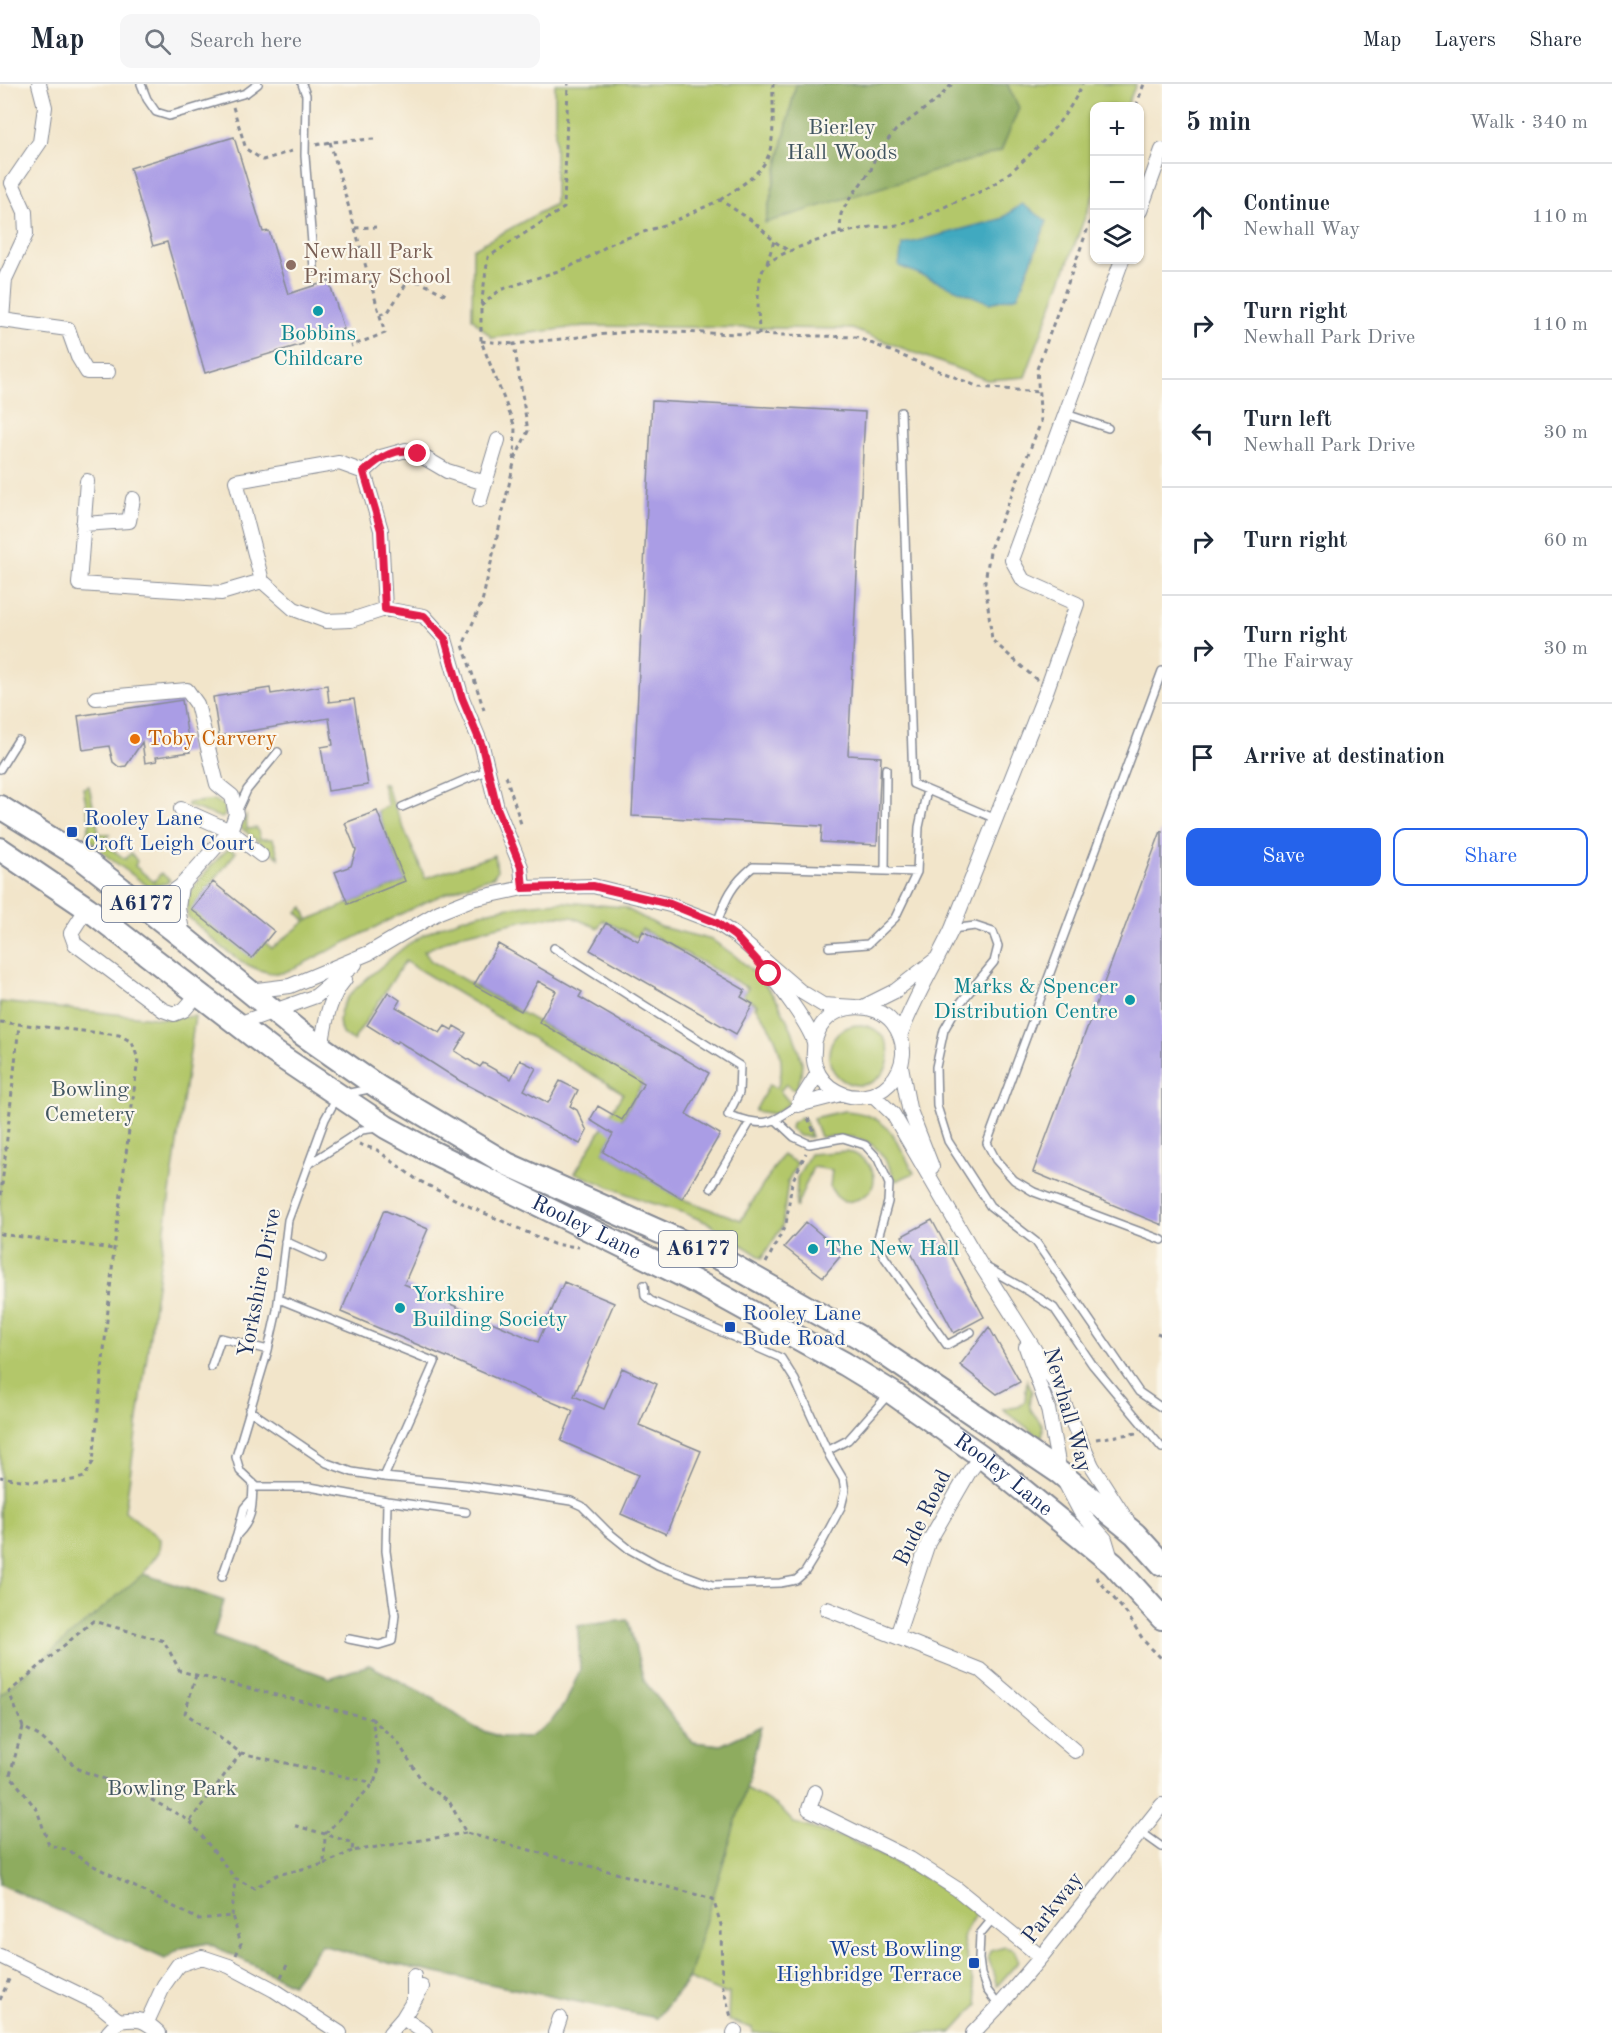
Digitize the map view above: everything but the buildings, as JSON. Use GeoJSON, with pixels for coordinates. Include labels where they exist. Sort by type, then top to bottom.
{"type":"FeatureCollection","features":[{"type":"Feature","properties":{"kind":"highway","name":"Rooley Lane"},"geometry":{"type":"LineString","coordinates":[[0,807],[79,856],[321,1049],[378,1087],[507,1164],[722,1259],[861,1338],[1060,1473],[1135,1534],[1162,1564]]}},
{"type":"Feature","properties":{"kind":"highway","name":"Rooley Lane"},"geometry":{"type":"LineString","coordinates":[[0,849],[87,908],[274,1052],[386,1127],[429,1151],[700,1284],[891,1392],[981,1456],[1113,1564],[1162,1618]]}},
{"type":"Feature","properties":{"kind":"street"},"geometry":{"type":"LineString","coordinates":[[39,84],[45,107],[40,142],[6,182],[25,212],[26,234],[5,279],[1,320],[68,329],[86,377],[108,372]]}},
{"type":"Feature","properties":{"kind":"street"},"geometry":{"type":"LineString","coordinates":[[1141,210],[1162,150]]}},
{"type":"Feature","properties":{"kind":"street"},"geometry":{"type":"LineString","coordinates":[[900,1036],[911,1006],[952,929],[1047,689],[1077,604],[1023,580],[1012,560],[1121,264]]}},
{"type":"Feature","properties":{"kind":"street"},"geometry":{"type":"LineString","coordinates":[[480,500],[498,440]]}},
{"type":"Feature","properties":{"kind":"street"},"geometry":{"type":"LineString","coordinates":[[364,472],[381,457],[406,450],[418,454],[447,471],[485,483]]}},
{"type":"Feature","properties":{"kind":"street"},"geometry":{"type":"LineString","coordinates":[[364,472],[339,463],[236,481],[262,581],[294,609],[326,621],[351,620],[385,609],[424,616],[445,639],[462,698],[482,746],[497,808],[521,867],[523,888]]}},
{"type":"Feature","properties":{"kind":"street"},"geometry":{"type":"LineString","coordinates":[[364,472],[381,530],[385,609]]}},
{"type":"Feature","properties":{"kind":"street"},"geometry":{"type":"LineString","coordinates":[[87,482],[79,584],[221,593],[262,581]]}},
{"type":"Feature","properties":{"kind":"street"},"geometry":{"type":"LineString","coordinates":[[83,524],[129,521],[133,499]]}},
{"type":"Feature","properties":{"kind":"street"},"geometry":{"type":"LineString","coordinates":[[96,698],[187,690],[197,704],[217,784],[232,796],[236,814],[230,831],[181,886],[166,896],[134,899]]}},
{"type":"Feature","properties":{"kind":"street"},"geometry":{"type":"LineString","coordinates":[[181,809],[230,831],[261,855]]}},
{"type":"Feature","properties":{"kind":"street"},"geometry":{"type":"LineString","coordinates":[[181,886],[178,908],[184,938]]}},
{"type":"Feature","properties":{"kind":"street"},"geometry":{"type":"LineString","coordinates":[[249,991],[290,986],[369,953],[439,912],[472,899],[523,888],[593,886],[670,904],[717,923],[807,996],[823,1005],[859,1007],[885,1016],[900,1036]]}},
{"type":"Feature","properties":{"kind":"street"},"geometry":{"type":"LineString","coordinates":[[87,908],[70,933],[75,944],[154,1004],[174,1014],[184,1010],[199,993]]}},
{"type":"Feature","properties":{"kind":"street"},"geometry":{"type":"LineString","coordinates":[[735,936],[783,992],[797,1011],[814,1042]]}},
{"type":"Feature","properties":{"kind":"street"},"geometry":{"type":"LineString","coordinates":[[238,1024],[316,996],[369,953]]}},
{"type":"Feature","properties":{"kind":"street"},"geometry":{"type":"LineString","coordinates":[[321,1049],[327,1015],[336,989],[369,953]]}},
{"type":"Feature","properties":{"kind":"street"},"geometry":{"type":"LineString","coordinates":[[901,1065],[888,1086],[873,1095],[857,1097],[841,1094],[828,1085],[818,1073],[814,1060],[814,1042],[822,1025],[834,1014],[859,1007],[895,991],[939,957]]}},
{"type":"Feature","properties":{"kind":"street","name":"Newhall Way"},"geometry":{"type":"LineString","coordinates":[[900,1036],[903,1055],[901,1065],[909,1108],[964,1234]]}},
{"type":"Feature","properties":{"kind":"street"},"geometry":{"type":"LineString","coordinates":[[800,1105],[818,1073]]}},
{"type":"Feature","properties":{"kind":"street"},"geometry":{"type":"LineString","coordinates":[[800,1105],[841,1094]]}},
{"type":"Feature","properties":{"kind":"street","name":"Newhall Way"},"geometry":{"type":"LineString","coordinates":[[873,1095],[892,1113],[979,1262],[1053,1379],[1092,1466],[1135,1534]]}},
{"type":"Feature","properties":{"kind":"street","name":"Newhall Way"},"geometry":{"type":"LineString","coordinates":[[1020,1328],[1048,1410],[1060,1473],[1080,1511],[1105,1539],[1113,1564]]}},
{"type":"Feature","properties":{"kind":"street","name":"Bude Road"},"geometry":{"type":"LineString","coordinates":[[897,1636],[928,1543],[969,1472],[981,1456]]}},
{"type":"Feature","properties":{"kind":"street"},"geometry":{"type":"LineString","coordinates":[[827,1609],[980,1670],[1075,1751]]}},
{"type":"Feature","properties":{"kind":"street"},"geometry":{"type":"LineString","coordinates":[[814,1792],[809,1809],[910,1859],[957,1889],[1041,1957]]}},
{"type":"Feature","properties":{"kind":"street","name":"Parkway"},"geometry":{"type":"LineString","coordinates":[[973,2033],[1041,1957],[1162,1805]]}},
{"type":"Feature","properties":{"kind":"street"},"geometry":{"type":"LineString","coordinates":[[0,1956],[97,2003],[119,2020],[135,2019],[147,2022],[159,2033]]}},
{"type":"Feature","properties":{"kind":"street"},"geometry":{"type":"LineString","coordinates":[[147,2022],[164,1985],[178,1965],[202,1957],[229,1966],[274,1990],[340,2033]]}},
{"type":"Feature","properties":{"kind":"street"},"geometry":{"type":"LineString","coordinates":[[390,2033],[414,2000],[418,1982]]}},
{"type":"Feature","properties":{"kind":"street"},"geometry":{"type":"LineString","coordinates":[[403,2018],[425,2033]]}},
{"type":"Feature","properties":{"kind":"street"},"geometry":{"type":"LineString","coordinates":[[555,2033],[560,2018]]}},
{"type":"Feature","properties":{"kind":"street"},"geometry":{"type":"LineString","coordinates":[[108,2033],[119,2020]]}},
{"type":"Feature","properties":{"kind":"lane"},"geometry":{"type":"LineString","coordinates":[[141,84],[156,112],[169,116],[246,93],[258,84]]}},
{"type":"Feature","properties":{"kind":"lane"},"geometry":{"type":"LineString","coordinates":[[302,84],[306,95],[305,147],[314,268]]}},
{"type":"Feature","properties":{"kind":"lane"},"geometry":{"type":"LineString","coordinates":[[901,412],[913,784],[996,819]]}},
{"type":"Feature","properties":{"kind":"lane"},"geometry":{"type":"LineString","coordinates":[[1066,414],[1108,428]]}},
{"type":"Feature","properties":{"kind":"lane"},"geometry":{"type":"LineString","coordinates":[[1162,671],[987,1143],[996,1160],[1014,1180],[1034,1192],[1162,1240]]}},
{"type":"Feature","properties":{"kind":"lane"},"geometry":{"type":"LineString","coordinates":[[0,769],[18,740]]}},
{"type":"Feature","properties":{"kind":"lane"},"geometry":{"type":"LineString","coordinates":[[236,814],[247,790],[278,752]]}},
{"type":"Feature","properties":{"kind":"lane"},"geometry":{"type":"LineString","coordinates":[[885,871],[886,769]]}},
{"type":"Feature","properties":{"kind":"lane"},"geometry":{"type":"LineString","coordinates":[[402,807],[488,770]]}},
{"type":"Feature","properties":{"kind":"lane"},"geometry":{"type":"LineString","coordinates":[[829,947],[868,944],[896,918],[917,872],[919,827],[927,790]]}},
{"type":"Feature","properties":{"kind":"lane"},"geometry":{"type":"LineString","coordinates":[[717,923],[725,900],[738,879],[753,867],[917,872]]}},
{"type":"Feature","properties":{"kind":"lane"},"geometry":{"type":"LineString","coordinates":[[952,929],[975,926],[993,932],[998,946],[994,962],[957,1007],[944,1030],[936,1067],[937,1106],[948,1141],[990,1206],[1036,1242],[1139,1392],[1162,1408]]}},
{"type":"Feature","properties":{"kind":"lane"},"geometry":{"type":"LineString","coordinates":[[554,948],[740,1066],[739,1093],[728,1116],[759,1124],[776,1120],[800,1105]]}},
{"type":"Feature","properties":{"kind":"lane"},"geometry":{"type":"LineString","coordinates":[[338,1096],[378,1087]]}},
{"type":"Feature","properties":{"kind":"lane","name":"Yorkshire Drive"},"geometry":{"type":"LineString","coordinates":[[253,1483],[240,1471],[236,1457],[268,1350],[279,1299],[288,1220],[325,1119],[338,1096]]}},
{"type":"Feature","properties":{"kind":"lane"},"geometry":{"type":"LineString","coordinates":[[776,1120],[794,1137],[809,1144],[843,1138],[865,1145],[878,1159],[889,1184],[888,1202],[878,1238],[885,1258],[946,1345],[971,1332]]}},
{"type":"Feature","properties":{"kind":"lane"},"geometry":{"type":"LineString","coordinates":[[711,1188],[750,1122]]}},
{"type":"Feature","properties":{"kind":"lane"},"geometry":{"type":"LineString","coordinates":[[308,1165],[362,1130],[386,1127]]}},
{"type":"Feature","properties":{"kind":"lane"},"geometry":{"type":"LineString","coordinates":[[285,1241],[322,1258]]}},
{"type":"Feature","properties":{"kind":"lane"},"geometry":{"type":"LineString","coordinates":[[979,1262],[1054,1308],[1092,1364],[1162,1448]]}},
{"type":"Feature","properties":{"kind":"lane"},"geometry":{"type":"LineString","coordinates":[[249,1410],[327,1463],[352,1472],[384,1478],[466,1485],[571,1501],[582,1506],[629,1549],[658,1565],[712,1585],[762,1584],[796,1580],[805,1572],[841,1507],[845,1491],[843,1479],[827,1451],[806,1401],[781,1358],[651,1301],[645,1296],[644,1285]]}},
{"type":"Feature","properties":{"kind":"lane"},"geometry":{"type":"LineString","coordinates":[[279,1299],[435,1362],[384,1478]]}},
{"type":"Feature","properties":{"kind":"lane"},"geometry":{"type":"LineString","coordinates":[[211,1367],[221,1338],[268,1350]]}},
{"type":"Feature","properties":{"kind":"lane"},"geometry":{"type":"LineString","coordinates":[[827,1451],[848,1440],[891,1392]]}},
{"type":"Feature","properties":{"kind":"lane"},"geometry":{"type":"LineString","coordinates":[[222,1576],[244,1508],[252,1499],[253,1483]]}},
{"type":"Feature","properties":{"kind":"lane"},"geometry":{"type":"LineString","coordinates":[[253,1483],[257,1487],[310,1487],[466,1512]]}},
{"type":"Feature","properties":{"kind":"lane"},"geometry":{"type":"LineString","coordinates":[[349,1639],[379,1645],[393,1641],[395,1615],[387,1551],[387,1501]]}},
{"type":"Feature","properties":{"kind":"lane"},"geometry":{"type":"LineString","coordinates":[[1142,1832],[1162,1847]]}},
{"type":"Feature","properties":{"kind":"lane"},"geometry":{"type":"LineString","coordinates":[[994,1917],[980,1935],[979,1959],[981,1974],[987,1990],[999,2006]]}},
{"type":"Feature","properties":{"kind":"path"},"geometry":{"type":"LineString","coordinates":[[485,711],[463,645],[482,602],[513,463],[515,427],[481,341],[481,306],[488,257],[564,208],[568,84]]}},
{"type":"Feature","properties":{"kind":"path"},"geometry":{"type":"LineString","coordinates":[[481,306],[500,290],[567,268],[612,243],[670,223],[720,200],[752,176],[765,162],[771,145],[773,84]]}},
{"type":"Feature","properties":{"kind":"path"},"geometry":{"type":"LineString","coordinates":[[840,234],[841,214],[871,170],[876,154],[896,130],[938,99],[951,84]]}},
{"type":"Feature","properties":{"kind":"path"},"geometry":{"type":"LineString","coordinates":[[766,265],[789,251],[840,234],[923,219],[988,187],[1015,170],[1046,138],[1077,97],[1082,84]]}},
{"type":"Feature","properties":{"kind":"path"},"geometry":{"type":"LineString","coordinates":[[1137,102],[1144,84]]}},
{"type":"Feature","properties":{"kind":"path"},"geometry":{"type":"LineString","coordinates":[[230,98],[246,149],[263,160],[330,142],[374,139]]}},
{"type":"Feature","properties":{"kind":"path"},"geometry":{"type":"LineString","coordinates":[[330,142],[385,333],[351,346]]}},
{"type":"Feature","properties":{"kind":"path"},"geometry":{"type":"LineString","coordinates":[[720,200],[754,222],[774,241],[789,251]]}},
{"type":"Feature","properties":{"kind":"path"},"geometry":{"type":"LineString","coordinates":[[1047,689],[992,640],[985,581],[991,546],[1041,422],[1037,369],[1090,225]]}},
{"type":"Feature","properties":{"kind":"path"},"geometry":{"type":"LineString","coordinates":[[355,228],[376,227]]}},
{"type":"Feature","properties":{"kind":"path"},"geometry":{"type":"LineString","coordinates":[[759,335],[760,281],[774,241]]}},
{"type":"Feature","properties":{"kind":"path"},"geometry":{"type":"LineString","coordinates":[[380,314],[388,312],[408,281],[420,282],[448,296]]}},
{"type":"Feature","properties":{"kind":"path"},"geometry":{"type":"LineString","coordinates":[[481,341],[514,344],[635,331],[856,337],[979,387],[1039,392]]}},
{"type":"Feature","properties":{"kind":"path"},"geometry":{"type":"LineString","coordinates":[[513,463],[528,431],[514,344]]}},
{"type":"Feature","properties":{"kind":"path"},"geometry":{"type":"LineString","coordinates":[[502,766],[524,832]]}},
{"type":"Feature","properties":{"kind":"path"},"geometry":{"type":"LineString","coordinates":[[0,1022],[119,1035],[132,1042],[138,1059],[114,1249],[93,1462],[84,1477],[68,1482],[43,1482],[0,1477]]}},
{"type":"Feature","properties":{"kind":"path"},"geometry":{"type":"LineString","coordinates":[[0,1204],[19,1024]]}},
{"type":"Feature","properties":{"kind":"path"},"geometry":{"type":"LineString","coordinates":[[766,1263],[786,1224],[792,1182],[815,1135],[800,1105]]}},
{"type":"Feature","properties":{"kind":"path"},"geometry":{"type":"LineString","coordinates":[[0,1234],[114,1249]]}},
{"type":"Feature","properties":{"kind":"path"},"geometry":{"type":"LineString","coordinates":[[1156,1333],[1162,1335]]}},
{"type":"Feature","properties":{"kind":"path"},"geometry":{"type":"LineString","coordinates":[[1092,1440],[1131,1434]]}},
{"type":"Feature","properties":{"kind":"path"},"geometry":{"type":"LineString","coordinates":[[466,1833],[449,1802],[424,1784],[397,1741],[372,1719],[180,1671],[164,1641],[93,1621],[9,1692],[23,1726],[39,1736],[80,1770],[132,1789],[190,1821],[235,1878],[254,1888],[277,1875],[324,1864],[352,1851],[466,1833],[713,1899],[721,1925],[722,1984],[734,2032]]}},
{"type":"Feature","properties":{"kind":"path"},"geometry":{"type":"LineString","coordinates":[[196,1675],[185,1713],[241,1753],[374,1783]]}},
{"type":"Feature","properties":{"kind":"path"},"geometry":{"type":"LineString","coordinates":[[324,1864],[325,1834],[374,1783],[380,1765],[372,1719]]}},
{"type":"Feature","properties":{"kind":"path"},"geometry":{"type":"LineString","coordinates":[[23,1726],[10,1775],[37,1810],[49,1845],[68,1850],[88,1863],[198,1919],[232,1916]]}},
{"type":"Feature","properties":{"kind":"path"},"geometry":{"type":"LineString","coordinates":[[190,1821],[241,1753]]}},
{"type":"Feature","properties":{"kind":"path"},"geometry":{"type":"LineString","coordinates":[[293,1825],[353,1843],[352,1851]]}},
{"type":"Feature","properties":{"kind":"path"},"geometry":{"type":"LineString","coordinates":[[235,1878],[232,1916],[241,1943]]}},
{"type":"Feature","properties":{"kind":"path"},"geometry":{"type":"LineString","coordinates":[[0,2000],[15,1964]]}},
{"type":"Feature","properties":{"kind":"green space"},"geometry":{"type":"Polygon","coordinates":[[[555,84],[796,84],[765,222],[1019,108],[1007,84],[1136,84],[1129,102],[1090,102],[1090,204],[1025,377],[987,380],[852,329],[585,326],[492,338],[472,318],[473,249],[555,204],[555,84]],[[1022,204],[1001,219],[902,245],[990,303],[1022,204]]]}},
{"type":"Feature","properties":{"kind":"green space","name":"Bierley Hall Woods"},"geometry":{"type":"Polygon","coordinates":[[[796,84],[1007,84],[1019,108],[1001,151],[765,223],[796,84]]]}},
{"type":"Feature","properties":{"kind":"green space"},"geometry":{"type":"Polygon","coordinates":[[[382,784],[385,784],[425,878],[495,855],[497,871],[493,877],[427,901],[282,973],[269,973],[244,963],[188,917],[187,903],[190,893],[213,864],[229,849],[236,852],[192,909],[264,942],[272,948],[306,921],[297,912],[303,907],[308,920],[405,881],[377,811],[388,806],[382,784]]]}},
{"type":"Feature","properties":{"kind":"green space"},"geometry":{"type":"Polygon","coordinates":[[[89,786],[99,834],[110,834],[103,843],[125,859],[131,853],[137,861],[135,866],[154,882],[161,873],[170,880],[167,883],[149,887],[108,857],[86,835],[90,823],[83,788],[89,786]]]}},
{"type":"Feature","properties":{"kind":"green space"},"geometry":{"type":"Polygon","coordinates":[[[215,800],[224,806],[225,815],[222,818],[188,806],[188,803],[215,800]]]}},
{"type":"Feature","properties":{"kind":"green space"},"geometry":{"type":"Polygon","coordinates":[[[246,816],[247,829],[257,828],[260,839],[273,839],[279,858],[240,827],[246,816]]]}},
{"type":"Feature","properties":{"kind":"green space"},"geometry":{"type":"Polygon","coordinates":[[[564,902],[623,907],[661,927],[712,940],[756,974],[778,1002],[792,1030],[802,1062],[801,1076],[796,1089],[786,1084],[780,1091],[790,1103],[774,1114],[755,1111],[769,1085],[777,1088],[781,1066],[778,1045],[768,1025],[755,1007],[757,1005],[743,996],[748,988],[642,929],[636,937],[603,920],[598,928],[572,917],[558,916],[526,920],[459,935],[424,951],[431,961],[643,1082],[603,1152],[682,1199],[741,1220],[782,1155],[797,1163],[788,1181],[782,1227],[762,1258],[710,1224],[682,1212],[644,1201],[575,1173],[623,1093],[405,961],[353,1041],[342,1034],[339,1025],[340,1016],[346,1000],[365,980],[403,948],[425,934],[463,918],[503,908],[564,902]]]}},
{"type":"Feature","properties":{"kind":"green space","name":"Bowling Park"},"geometry":{"type":"Polygon","coordinates":[[[0,1002],[163,1019],[195,1016],[125,1511],[160,1539],[159,1552],[143,1574],[224,1601],[213,1636],[330,1678],[369,1665],[434,1699],[475,1728],[500,1737],[528,1738],[551,1722],[566,1702],[580,1670],[578,1626],[628,1620],[644,1681],[692,1742],[721,1745],[761,1726],[746,1788],[778,1806],[794,1823],[848,1839],[933,1882],[976,1913],[964,1933],[963,1941],[978,2004],[951,2033],[752,2033],[752,2028],[728,2020],[729,1993],[724,1994],[689,1979],[657,2018],[393,1964],[321,1945],[292,1984],[208,1943],[181,1948],[165,1959],[0,1884],[0,1002]]]}},
{"type":"Feature","properties":{"kind":"green space"},"geometry":{"type":"Polygon","coordinates":[[[859,1025],[876,1030],[884,1038],[889,1055],[884,1072],[876,1080],[859,1085],[842,1080],[834,1072],[829,1055],[834,1038],[842,1030],[859,1025]]]}},
{"type":"Feature","properties":{"kind":"green space"},"geometry":{"type":"Polygon","coordinates":[[[844,1111],[859,1113],[880,1122],[895,1139],[914,1173],[896,1181],[883,1156],[868,1142],[848,1137],[820,1137],[813,1118],[844,1111]]]}},
{"type":"Feature","properties":{"kind":"green space"},"geometry":{"type":"Polygon","coordinates":[[[801,1117],[806,1122],[811,1137],[799,1136],[791,1129],[792,1123],[801,1117]]]}},
{"type":"Feature","properties":{"kind":"green space"},"geometry":{"type":"Polygon","coordinates":[[[847,1151],[859,1156],[872,1171],[874,1180],[866,1194],[844,1202],[830,1187],[832,1170],[813,1167],[796,1208],[797,1178],[810,1154],[847,1151]]]}},
{"type":"Feature","properties":{"kind":"green space"},"geometry":{"type":"Polygon","coordinates":[[[1027,1380],[1032,1391],[1030,1406],[1043,1429],[1042,1436],[1038,1436],[1003,1409],[1018,1407],[1025,1401],[1027,1380]]]}},
{"type":"Feature","properties":{"kind":"green space","name":"Bowling Park"},"geometry":{"type":"Polygon","coordinates":[[[143,1574],[224,1601],[213,1636],[330,1678],[369,1665],[434,1699],[475,1728],[500,1737],[528,1738],[551,1722],[566,1702],[580,1670],[578,1626],[628,1620],[644,1681],[692,1742],[721,1745],[761,1726],[746,1788],[688,1979],[657,2018],[393,1964],[321,1945],[292,1984],[208,1943],[181,1948],[165,1959],[0,1884],[0,1695],[143,1574]]]}},
{"type":"Feature","properties":{"kind":"green space"},"geometry":{"type":"Polygon","coordinates":[[[1005,1947],[1014,1950],[1019,1961],[997,1986],[988,1957],[990,1951],[1005,1947]]]}},
{"type":"Feature","properties":{"kind":"water"},"geometry":{"type":"Polygon","coordinates":[[[1022,204],[1047,221],[1018,296],[990,303],[899,266],[902,245],[1001,219],[1022,204]]]}},
{"type":"Feature","properties":{"kind":"place","name":"Newhall Park Primary School"},"geometry":{"type":"Point","coordinates":[291,265]}},
{"type":"Feature","properties":{"kind":"place","name":"Bobbins Childcare"},"geometry":{"type":"Point","coordinates":[318,311]}},
{"type":"Feature","properties":{"kind":"place","name":"Toby Carvery"},"geometry":{"type":"Point","coordinates":[135,739]}},
{"type":"Feature","properties":{"kind":"place","name":"Rooley Lane Croft Leigh Court"},"geometry":{"type":"Point","coordinates":[72,832]}},
{"type":"Feature","properties":{"kind":"place","name":"Marks & Spencer Distribution Centre"},"geometry":{"type":"Point","coordinates":[1130,1000]}},
{"type":"Feature","properties":{"kind":"place","name":"The New Hall"},"geometry":{"type":"Point","coordinates":[813,1249]}},
{"type":"Feature","properties":{"kind":"place","name":"Yorkshire Building Society"},"geometry":{"type":"Point","coordinates":[400,1308]}},
{"type":"Feature","properties":{"kind":"place","name":"Rooley Lane Bude Road"},"geometry":{"type":"Point","coordinates":[730,1327]}},
{"type":"Feature","properties":{"kind":"place","name":"West Bowling Highbridge Terrace"},"geometry":{"type":"Point","coordinates":[974,1963]}},
{"type":"Feature","properties":{"kind":"route"},"geometry":{"type":"LineString","coordinates":[[418,454],[406,450],[381,457],[364,472],[381,530],[385,609],[424,616],[445,639],[462,698],[482,746],[497,808],[521,867],[523,888],[593,886],[670,904],[717,923],[735,936],[769,974]]}},
{"type":"Feature","properties":{"kind":"park label","name":"Bowling Cemetery"},"geometry":{"type":"Point","coordinates":[90,1102]}}]}
